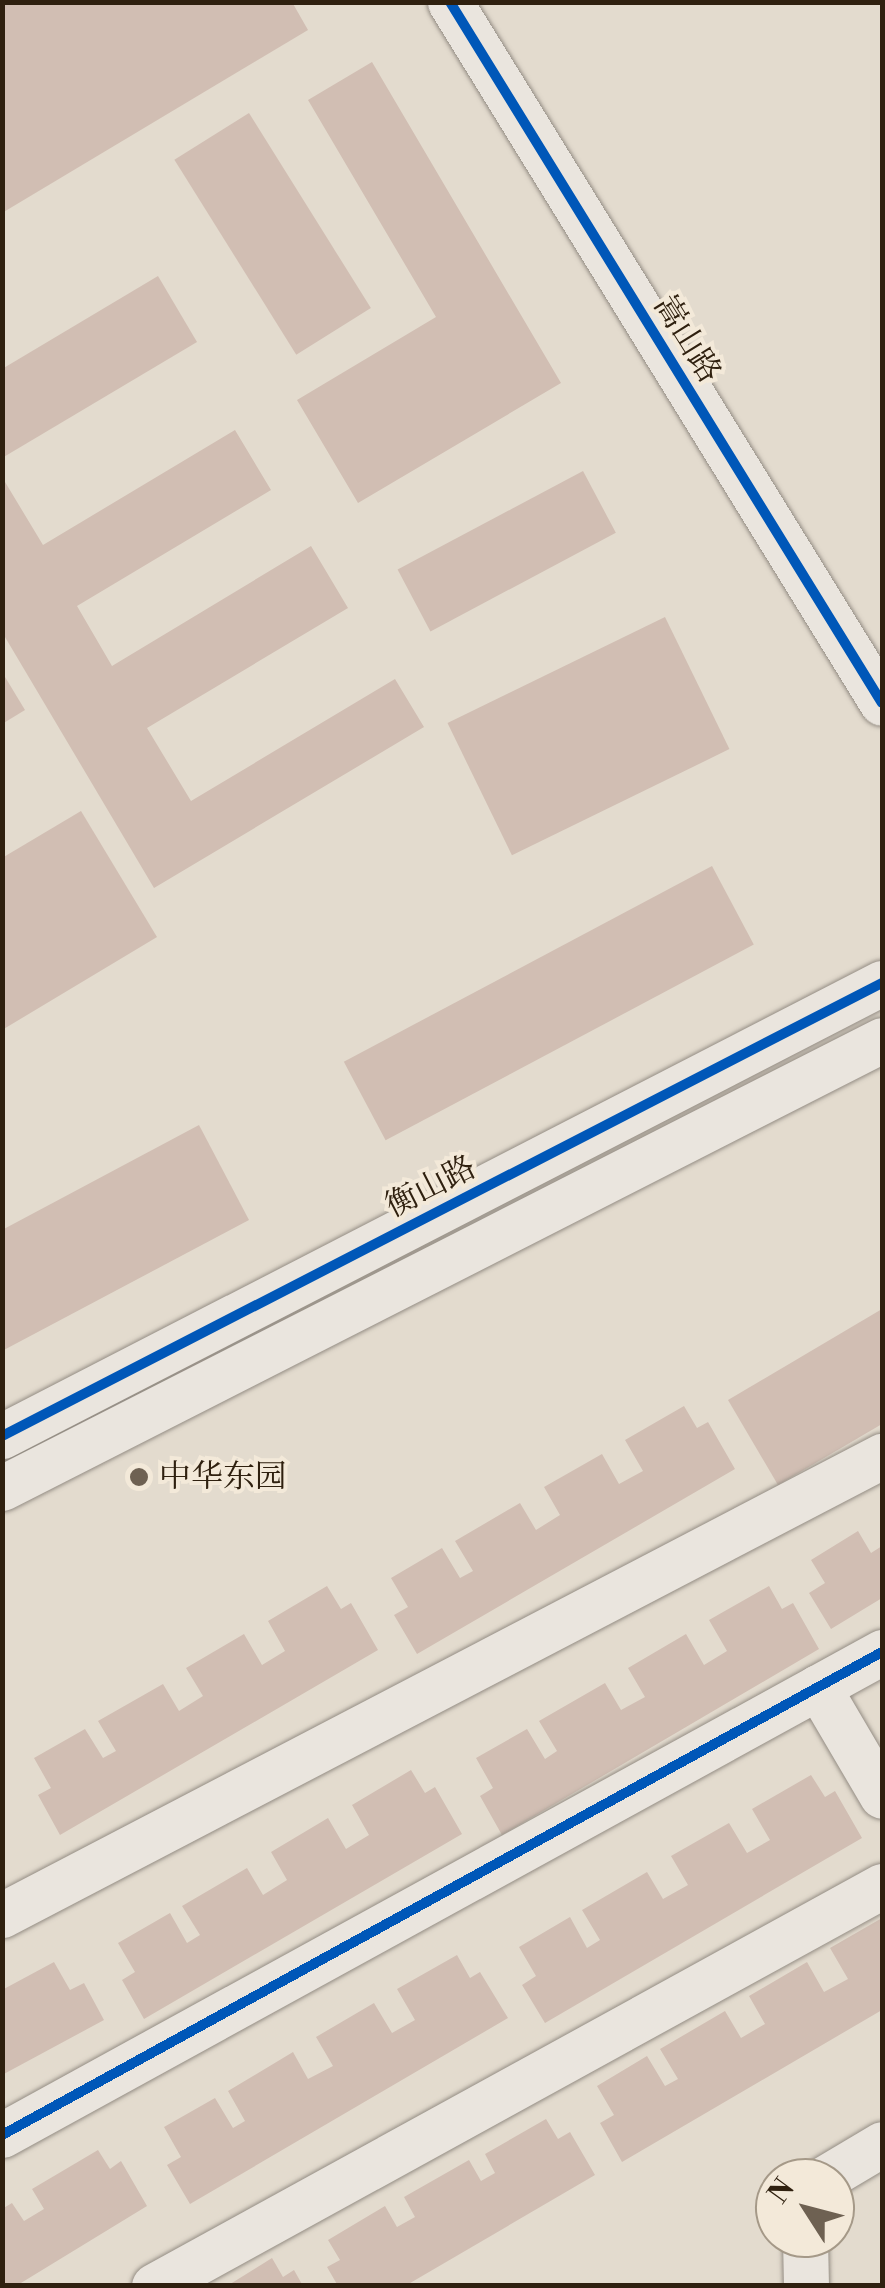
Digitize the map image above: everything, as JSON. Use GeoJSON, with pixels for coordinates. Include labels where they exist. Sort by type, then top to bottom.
{"type":"FeatureCollection","features":[{"type":"Feature","properties":{"kind":"street","name":"嵩山路"},"geometry":{"type":"LineString","coordinates":[[450,2],[882,703]]}},
{"type":"Feature","properties":{"kind":"street","name":"衡山路"},"geometry":{"type":"LineString","coordinates":[[2,1436],[882,983]]}},
{"type":"Feature","properties":{"kind":"street"},"geometry":{"type":"LineString","coordinates":[[2,1488],[882,1040]]}},
{"type":"Feature","properties":{"kind":"street"},"geometry":{"type":"LineString","coordinates":[[2,1914],[882,1456]]}},
{"type":"Feature","properties":{"kind":"street"},"geometry":{"type":"LineString","coordinates":[[2,2136],[882,1652]]}},
{"type":"Feature","properties":{"kind":"street"},"geometry":{"type":"LineString","coordinates":[[818,1687],[882,1796]]}},
{"type":"Feature","properties":{"kind":"street"},"geometry":{"type":"LineString","coordinates":[[154,2286],[882,1886]]}},
{"type":"Feature","properties":{"kind":"street"},"geometry":{"type":"LineString","coordinates":[[855,2160],[882,2144]]}},
{"type":"Feature","properties":{"kind":"street"},"geometry":{"type":"LineString","coordinates":[[805,2258],[806,2286]]}},
{"type":"Feature","properties":{"kind":"building"},"geometry":{"type":"Polygon","coordinates":[[[2,2],[292,2],[308,30],[2,213],[2,2]]]}},
{"type":"Feature","properties":{"kind":"building"},"geometry":{"type":"Polygon","coordinates":[[[372,62],[561,383],[358,503],[297,400],[436,317],[308,100],[372,62]]]}},
{"type":"Feature","properties":{"kind":"building"},"geometry":{"type":"Polygon","coordinates":[[[249,113],[371,308],[296,355],[174,160],[249,113]]]}},
{"type":"Feature","properties":{"kind":"building"},"geometry":{"type":"Polygon","coordinates":[[[158,276],[197,342],[2,458],[2,369],[158,276]]]}},
{"type":"Feature","properties":{"kind":"building"},"geometry":{"type":"Polygon","coordinates":[[[235,430],[271,490],[77,606],[112,666],[311,546],[348,608],[147,728],[191,801],[395,679],[424,727],[154,888],[2,632],[2,477],[43,545],[235,430]]]}},
{"type":"Feature","properties":{"kind":"building"},"geometry":{"type":"Polygon","coordinates":[[[583,471],[616,533],[430,631],[398,570],[583,471]]]}},
{"type":"Feature","properties":{"kind":"building"},"geometry":{"type":"Polygon","coordinates":[[[665,617],[729,749],[512,855],[447,723],[665,617]]]}},
{"type":"Feature","properties":{"kind":"building"},"geometry":{"type":"Polygon","coordinates":[[[2,672],[25,710],[2,724],[2,672]]]}},
{"type":"Feature","properties":{"kind":"building"},"geometry":{"type":"Polygon","coordinates":[[[81,811],[157,937],[2,1030],[2,858],[81,811]]]}},
{"type":"Feature","properties":{"kind":"building"},"geometry":{"type":"Polygon","coordinates":[[[712,866],[754,945],[386,1140],[344,1062],[712,866]]]}},
{"type":"Feature","properties":{"kind":"building"},"geometry":{"type":"Polygon","coordinates":[[[199,1125],[249,1220],[2,1351],[2,1230],[199,1125]]]}},
{"type":"Feature","properties":{"kind":"building"},"geometry":{"type":"Polygon","coordinates":[[[882,1309],[882,1424],[778,1485],[728,1400],[882,1309]]]}},
{"type":"Feature","properties":{"kind":"building"},"geometry":{"type":"Polygon","coordinates":[[[684,1406],[697,1428],[708,1422],[735,1469],[417,1654],[394,1615],[408,1607],[391,1578],[442,1548],[460,1578],[473,1571],[455,1541],[520,1503],[536,1530],[560,1515],[544,1487],[602,1454],[619,1484],[643,1471],[625,1440],[684,1406]]]}},
{"type":"Feature","properties":{"kind":"building"},"geometry":{"type":"Polygon","coordinates":[[[858,1531],[871,1553],[882,1546],[882,1598],[831,1629],[809,1593],[825,1583],[811,1560],[858,1531]]]}},
{"type":"Feature","properties":{"kind":"building"},"geometry":{"type":"Polygon","coordinates":[[[327,1586],[341,1609],[351,1603],[378,1650],[60,1835],[38,1795],[51,1788],[34,1758],[85,1729],[103,1758],[116,1751],[98,1721],[163,1684],[179,1711],[203,1696],[186,1668],[244,1634],[262,1665],[285,1651],[268,1621],[327,1586]]]}},
{"type":"Feature","properties":{"kind":"building"},"geometry":{"type":"Polygon","coordinates":[[[769,1586],[782,1609],[793,1603],[819,1649],[502,1835],[480,1796],[493,1788],[476,1758],[527,1729],[545,1759],[557,1751],[539,1721],[605,1683],[621,1710],[645,1697],[628,1668],[686,1634],[704,1665],[727,1651],[709,1620],[769,1586]]]}},
{"type":"Feature","properties":{"kind":"building"},"geometry":{"type":"Polygon","coordinates":[[[411,1770],[425,1793],[435,1787],[462,1834],[144,2019],[122,1980],[135,1972],[118,1943],[170,1913],[187,1943],[200,1935],[182,1906],[247,1868],[263,1895],[287,1880],[271,1852],[328,1818],[346,1849],[369,1835],[352,1805],[411,1770]]]}},
{"type":"Feature","properties":{"kind":"building"},"geometry":{"type":"Polygon","coordinates":[[[811,1775],[825,1797],[835,1791],[862,1838],[545,2023],[522,1985],[536,1976],[519,1947],[570,1917],[587,1948],[600,1940],[582,1910],[647,1872],[663,1899],[688,1885],[671,1856],[729,1823],[747,1853],[770,1840],[752,1809],[811,1775]]]}},
{"type":"Feature","properties":{"kind":"building"},"geometry":{"type":"Polygon","coordinates":[[[882,1918],[882,2010],[622,2162],[600,2123],[614,2115],[597,2086],[647,2056],[665,2086],[678,2079],[660,2049],[725,2011],[741,2038],[765,2024],[749,1996],[807,1962],[824,1992],[848,1979],[830,1948],[882,1918]]]}},
{"type":"Feature","properties":{"kind":"building"},"geometry":{"type":"Polygon","coordinates":[[[457,1955],[470,1978],[480,1972],[508,2018],[190,2204],[167,2165],[181,2157],[164,2127],[215,2098],[233,2128],[245,2121],[228,2091],[293,2052],[308,2079],[333,2066],[316,2037],[374,2003],[392,2033],[415,2020],[397,1989],[457,1955]]]}},
{"type":"Feature","properties":{"kind":"building"},"geometry":{"type":"Polygon","coordinates":[[[54,1962],[70,1990],[84,1983],[104,2020],[2,2075],[2,1990],[54,1962]]]}},
{"type":"Feature","properties":{"kind":"building"},"geometry":{"type":"Polygon","coordinates":[[[546,2119],[558,2139],[570,2132],[595,2175],[405,2286],[338,2286],[327,2267],[340,2260],[328,2240],[385,2206],[397,2227],[415,2217],[404,2197],[469,2160],[481,2181],[495,2173],[485,2154],[546,2119]]]}},
{"type":"Feature","properties":{"kind":"building"},"geometry":{"type":"Polygon","coordinates":[[[98,2150],[110,2169],[121,2161],[147,2206],[16,2286],[2,2286],[2,2209],[12,2203],[24,2221],[44,2209],[32,2189],[98,2150]]]}},
{"type":"Feature","properties":{"kind":"building"},"geometry":{"type":"Polygon","coordinates":[[[272,2258],[283,2277],[294,2270],[303,2286],[227,2286],[272,2258]]]}},
{"type":"Feature","properties":{"kind":"cycle path"},"geometry":{"type":"LineString","coordinates":[[450,2],[882,703]]}},
{"type":"Feature","properties":{"kind":"cycle path"},"geometry":{"type":"LineString","coordinates":[[2,1436],[882,983]]}},
{"type":"Feature","properties":{"kind":"cycle path"},"geometry":{"type":"LineString","coordinates":[[2,2135],[882,1652]]}},
{"type":"Feature","properties":{"kind":"place","name":"中华东园"},"geometry":{"type":"Point","coordinates":[139,1477]}}]}
